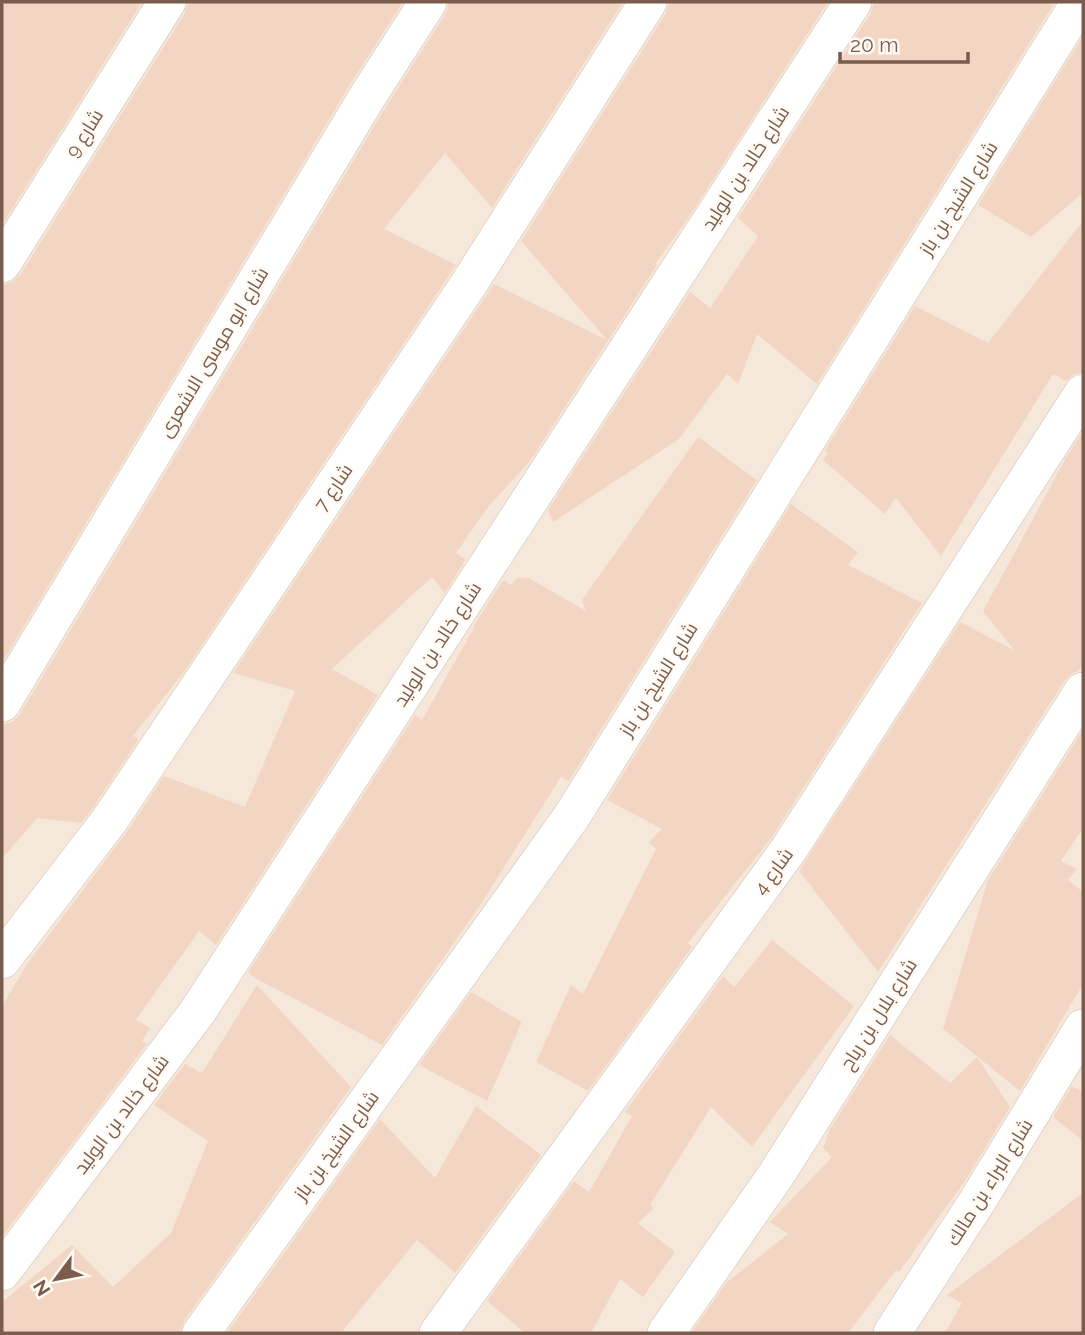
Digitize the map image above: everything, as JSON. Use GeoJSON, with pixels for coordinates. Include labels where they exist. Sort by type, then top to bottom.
{"type":"FeatureCollection","features":[{"type":"Feature","properties":{"kind":"street","name":"شارع 9"},"geometry":{"type":"LineString","coordinates":[[2,264],[167,2]]}},
{"type":"Feature","properties":{"kind":"street","name":"شارع ابو موسى الاشعرى"},"geometry":{"type":"LineString","coordinates":[[2,703],[369,94],[428,2]]}},
{"type":"Feature","properties":{"kind":"street","name":"شارع 7"},"geometry":{"type":"LineString","coordinates":[[2,960],[117,810],[462,293],[648,2]]}},
{"type":"Feature","properties":{"kind":"street","name":"شارع خالد بن الوليد"},"geometry":{"type":"LineString","coordinates":[[2,1272],[198,1011],[853,2]]}},
{"type":"Feature","properties":{"kind":"street","name":"شارع الشيخ بن باز"},"geometry":{"type":"LineString","coordinates":[[201,1333],[572,816],[1080,2]]}},
{"type":"Feature","properties":{"kind":"street","name":"شارع 4"},"geometry":{"type":"LineString","coordinates":[[438,1333],[789,849],[1083,393]]}},
{"type":"Feature","properties":{"kind":"street","name":"شارع بلال بن رباح"},"geometry":{"type":"LineString","coordinates":[[666,1333],[776,1175],[1083,691]]}},
{"type":"Feature","properties":{"kind":"street","name":"شارع البراء بن مالك"},"geometry":{"type":"LineString","coordinates":[[892,1333],[978,1200],[1083,1028]]}},
{"type":"Feature","properties":{"kind":"shaded area"},"geometry":{"type":"Polygon","coordinates":[[[2,2],[1083,2],[1083,1333],[2,1333],[2,2]]]}},
{"type":"Feature","properties":{"kind":"building"},"geometry":{"type":"Polygon","coordinates":[[[2,2],[142,2],[2,225],[2,2]]]}},
{"type":"Feature","properties":{"kind":"building"},"geometry":{"type":"Polygon","coordinates":[[[188,2],[403,2],[351,83],[2,663],[2,285],[12,282],[20,275],[185,13],[188,2]]]}},
{"type":"Feature","properties":{"kind":"building"},"geometry":{"type":"Polygon","coordinates":[[[449,2],[623,2],[492,208],[445,153],[384,229],[456,265],[184,672],[133,736],[139,739],[92,809],[81,823],[37,818],[2,859],[2,724],[12,722],[20,714],[387,105],[446,13],[449,2]]]}},
{"type":"Feature","properties":{"kind":"building"},"geometry":{"type":"Polygon","coordinates":[[[669,2],[828,2],[687,220],[655,264],[657,265],[530,461],[489,506],[456,553],[466,559],[445,593],[432,577],[332,669],[378,695],[216,945],[199,931],[136,1020],[150,1028],[142,1041],[147,1044],[2,1237],[2,1006],[27,964],[126,833],[164,776],[245,807],[295,691],[233,673],[494,284],[607,340],[521,241],[666,13],[669,2]]]}},
{"type":"Feature","properties":{"kind":"building"},"geometry":{"type":"Polygon","coordinates":[[[874,2],[1055,2],[817,384],[757,334],[738,384],[727,374],[679,439],[553,522],[548,510],[690,292],[710,308],[758,236],[738,218],[871,13],[874,2]]]}},
{"type":"Feature","properties":{"kind":"building"},"geometry":{"type":"Polygon","coordinates":[[[1083,36],[1083,193],[1031,237],[978,205],[1083,36]]]}},
{"type":"Feature","properties":{"kind":"building"},"geometry":{"type":"Polygon","coordinates":[[[1083,221],[1083,372],[1066,381],[1053,374],[941,556],[896,498],[885,514],[823,460],[828,453],[825,450],[915,306],[988,343],[1083,221]]]}},
{"type":"Feature","properties":{"kind":"building"},"geometry":{"type":"Polygon","coordinates":[[[1083,431],[1083,664],[1065,680],[878,972],[799,871],[960,622],[1014,650],[983,611],[1083,431]]]}},
{"type":"Feature","properties":{"kind":"building"},"geometry":{"type":"Polygon","coordinates":[[[698,437],[757,480],[569,781],[561,777],[479,907],[382,1045],[255,978],[248,972],[415,715],[422,720],[473,627],[503,580],[511,585],[517,578],[529,578],[586,611],[582,600],[698,437]]]}},
{"type":"Feature","properties":{"kind":"building"},"geometry":{"type":"Polygon","coordinates":[[[791,504],[858,552],[848,565],[922,603],[772,837],[688,943],[692,947],[588,1091],[536,1062],[571,985],[583,994],[656,849],[649,842],[662,829],[607,800],[791,504]]]}},
{"type":"Feature","properties":{"kind":"building"},"geometry":{"type":"Polygon","coordinates":[[[1083,730],[1083,828],[1061,861],[1077,869],[1068,880],[1083,892],[1083,984],[1020,1091],[943,1029],[988,880],[1083,730]]]}},
{"type":"Feature","properties":{"kind":"building"},"geometry":{"type":"Polygon","coordinates":[[[772,940],[854,1006],[752,1147],[711,1107],[650,1205],[654,1208],[638,1223],[675,1252],[643,1297],[620,1279],[591,1333],[525,1333],[487,1301],[574,1181],[589,1192],[632,1116],[625,1112],[723,976],[734,987],[772,940]]]}},
{"type":"Feature","properties":{"kind":"building"},"geometry":{"type":"Polygon","coordinates":[[[257,985],[351,1087],[184,1321],[180,1333],[2,1333],[2,1302],[72,1245],[113,1287],[171,1233],[208,1141],[154,1105],[185,1064],[202,1073],[257,985]]]}},
{"type":"Feature","properties":{"kind":"building"},"geometry":{"type":"Polygon","coordinates":[[[471,992],[522,1022],[487,1101],[419,1065],[471,992]]]}},
{"type":"Feature","properties":{"kind":"building"},"geometry":{"type":"Polygon","coordinates":[[[890,1035],[950,1083],[977,1057],[1010,1107],[965,1181],[899,1272],[896,1270],[848,1333],[691,1333],[727,1282],[788,1234],[770,1222],[832,1157],[823,1148],[830,1129],[890,1035]]]}},
{"type":"Feature","properties":{"kind":"building"},"geometry":{"type":"Polygon","coordinates":[[[1072,1086],[1083,1092],[1083,1141],[1053,1117],[1072,1086]]]}},
{"type":"Feature","properties":{"kind":"building"},"geometry":{"type":"Polygon","coordinates":[[[476,1106],[541,1155],[455,1273],[417,1240],[341,1333],[227,1333],[380,1119],[435,1178],[476,1106]]]}},
{"type":"Feature","properties":{"kind":"building"},"geometry":{"type":"Polygon","coordinates":[[[1083,1193],[1083,1333],[945,1333],[962,1303],[947,1295],[1083,1193]]]}}]}
